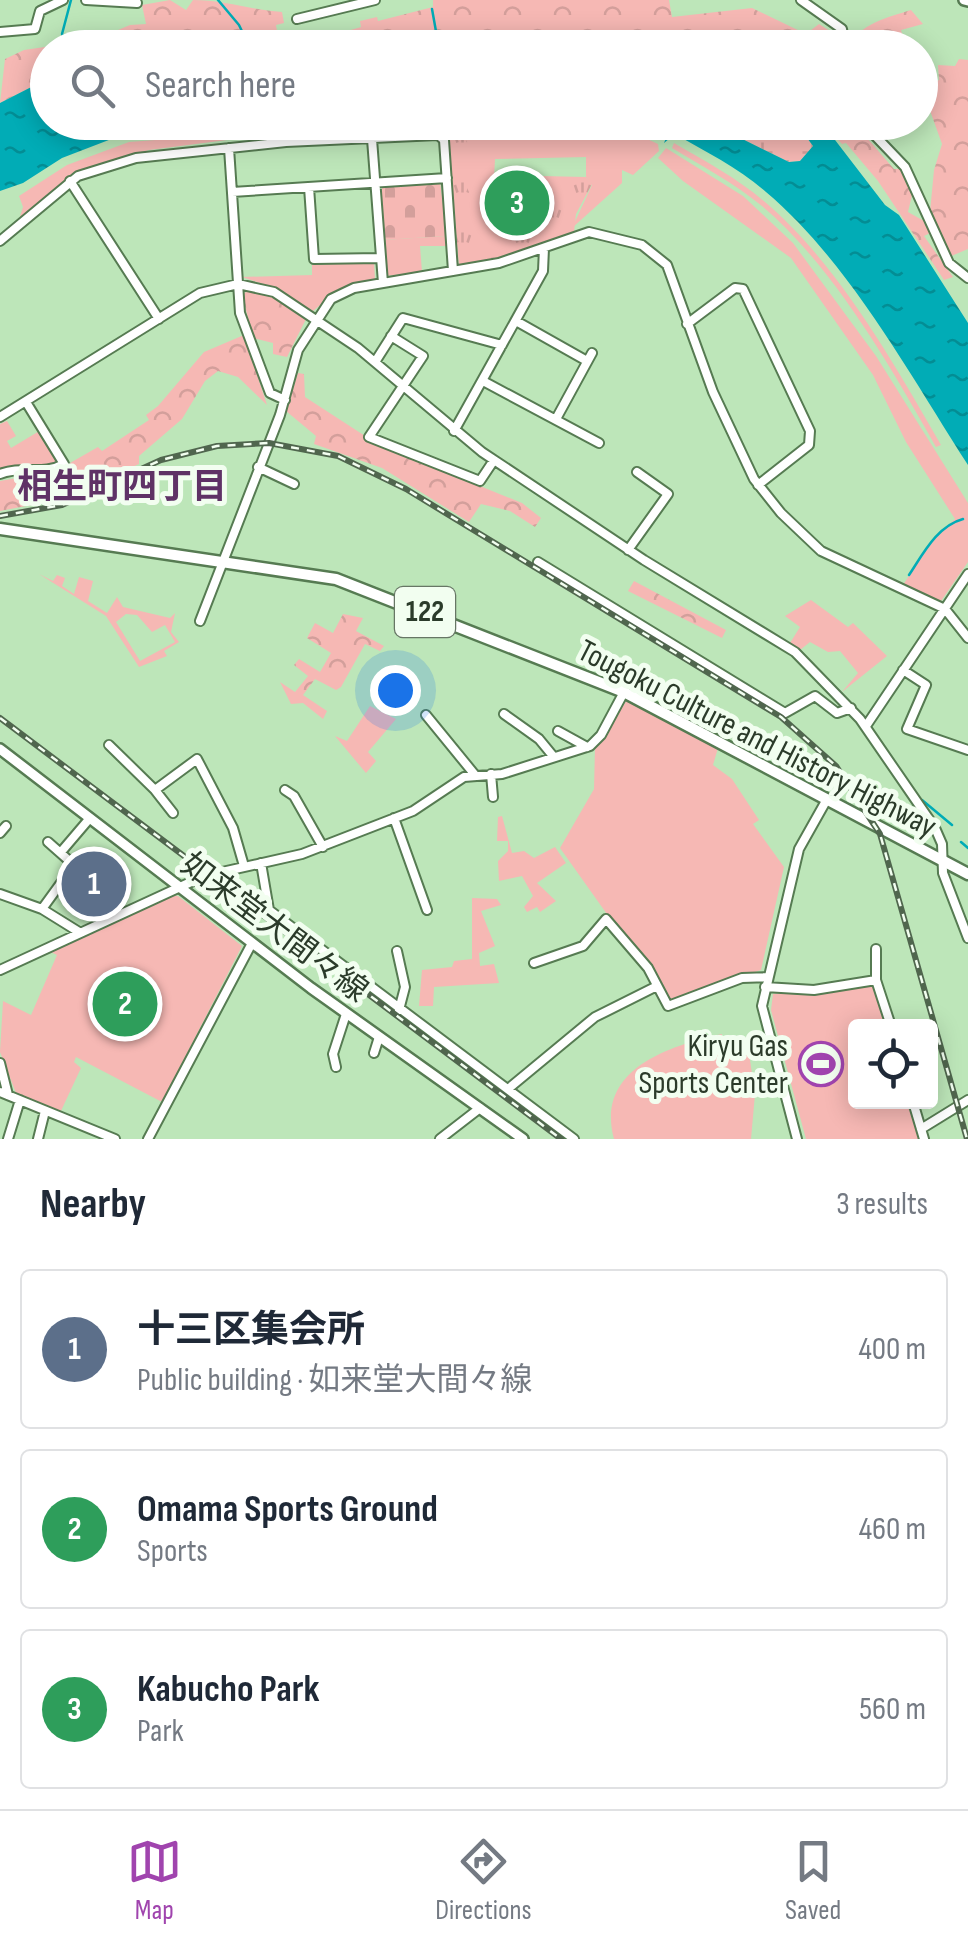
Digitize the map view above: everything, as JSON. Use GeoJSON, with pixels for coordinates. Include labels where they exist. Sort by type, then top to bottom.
{"type":"FeatureCollection","features":[{"type":"Feature","properties":{"kind":"highway","name":"Tougoku Culture and History Highway"},"geometry":{"type":"LineString","coordinates":[[0,529],[222,559],[336,579],[624,692],[968,874]]}},
{"type":"Feature","properties":{"kind":"main road","name":"如来堂大間々線"},"geometry":{"type":"LineString","coordinates":[[0,749],[346,1014],[523,1139]]}},
{"type":"Feature","properties":{"kind":"street"},"geometry":{"type":"LineString","coordinates":[[0,32],[36,28],[40,11],[62,0]]}},
{"type":"Feature","properties":{"kind":"street"},"geometry":{"type":"LineString","coordinates":[[86,0],[137,3]]}},
{"type":"Feature","properties":{"kind":"street"},"geometry":{"type":"LineString","coordinates":[[296,19],[373,0]]}},
{"type":"Feature","properties":{"kind":"street"},"geometry":{"type":"LineString","coordinates":[[801,0],[842,30]]}},
{"type":"Feature","properties":{"kind":"street"},"geometry":{"type":"LineString","coordinates":[[0,241],[70,181],[100,167],[149,155],[356,140]]}},
{"type":"Feature","properties":{"kind":"street"},"geometry":{"type":"LineString","coordinates":[[372,140],[383,283]]}},
{"type":"Feature","properties":{"kind":"street"},"geometry":{"type":"LineString","coordinates":[[441,140],[453,271]]}},
{"type":"Feature","properties":{"kind":"street"},"geometry":{"type":"LineString","coordinates":[[879,140],[906,168],[949,263],[968,278]]}},
{"type":"Feature","properties":{"kind":"street"},"geometry":{"type":"LineString","coordinates":[[229,148],[238,284],[248,338],[270,393],[285,400]]}},
{"type":"Feature","properties":{"kind":"street"},"geometry":{"type":"LineString","coordinates":[[232,192],[446,178]]}},
{"type":"Feature","properties":{"kind":"street"},"geometry":{"type":"LineString","coordinates":[[70,181],[159,318]]}},
{"type":"Feature","properties":{"kind":"street"},"geometry":{"type":"LineString","coordinates":[[308,187],[316,262],[380,258]]}},
{"type":"Feature","properties":{"kind":"street"},"geometry":{"type":"LineString","coordinates":[[200,620],[285,400],[298,350],[316,319],[341,292],[453,271],[544,248],[587,232],[647,247],[667,265],[687,324],[758,486],[822,551],[945,608],[968,638]]}},
{"type":"Feature","properties":{"kind":"street"},"geometry":{"type":"LineString","coordinates":[[454,431],[543,271],[544,248]]}},
{"type":"Feature","properties":{"kind":"street"},"geometry":{"type":"LineString","coordinates":[[0,416],[200,293],[238,284],[274,292],[375,362],[454,431],[494,460],[628,550],[790,648],[866,726],[935,828],[942,844],[942,862],[968,938]]}},
{"type":"Feature","properties":{"kind":"street"},"geometry":{"type":"LineString","coordinates":[[687,324],[735,288],[743,288],[810,431],[809,445],[758,486]]}},
{"type":"Feature","properties":{"kind":"street"},"geometry":{"type":"LineString","coordinates":[[375,362],[403,318],[502,346]]}},
{"type":"Feature","properties":{"kind":"street"},"geometry":{"type":"LineString","coordinates":[[516,322],[590,357],[556,419]]}},
{"type":"Feature","properties":{"kind":"street"},"geometry":{"type":"LineString","coordinates":[[391,336],[423,356],[369,437],[480,481],[494,460]]}},
{"type":"Feature","properties":{"kind":"street"},"geometry":{"type":"LineString","coordinates":[[483,381],[598,443]]}},
{"type":"Feature","properties":{"kind":"street"},"geometry":{"type":"LineString","coordinates":[[0,474],[16,468],[50,470],[64,464],[26,402]]}},
{"type":"Feature","properties":{"kind":"street"},"geometry":{"type":"LineString","coordinates":[[258,466],[294,484]]}},
{"type":"Feature","properties":{"kind":"street"},"geometry":{"type":"LineString","coordinates":[[628,550],[668,494],[637,472]]}},
{"type":"Feature","properties":{"kind":"street"},"geometry":{"type":"LineString","coordinates":[[538,562],[785,713],[817,696],[837,713],[851,708]]}},
{"type":"Feature","properties":{"kind":"street"},"geometry":{"type":"LineString","coordinates":[[866,726],[968,574]]}},
{"type":"Feature","properties":{"kind":"street"},"geometry":{"type":"LineString","coordinates":[[904,670],[926,684],[908,729],[968,750]]}},
{"type":"Feature","properties":{"kind":"street"},"geometry":{"type":"LineString","coordinates":[[0,970],[178,887],[323,846],[417,809],[447,785],[475,775],[587,747],[602,735],[624,692]]}},
{"type":"Feature","properties":{"kind":"street"},"geometry":{"type":"LineString","coordinates":[[504,714],[539,738],[553,756]]}},
{"type":"Feature","properties":{"kind":"street"},"geometry":{"type":"LineString","coordinates":[[426,715],[475,775]]}},
{"type":"Feature","properties":{"kind":"street"},"geometry":{"type":"LineString","coordinates":[[558,731],[587,747]]}},
{"type":"Feature","properties":{"kind":"street"},"geometry":{"type":"LineString","coordinates":[[109,745],[156,790],[173,813]]}},
{"type":"Feature","properties":{"kind":"street"},"geometry":{"type":"LineString","coordinates":[[156,790],[197,759],[233,828],[244,866]]}},
{"type":"Feature","properties":{"kind":"street"},"geometry":{"type":"LineString","coordinates":[[491,774],[492,797]]}},
{"type":"Feature","properties":{"kind":"street"},"geometry":{"type":"LineString","coordinates":[[285,790],[294,796],[323,846]]}},
{"type":"Feature","properties":{"kind":"street"},"geometry":{"type":"LineString","coordinates":[[797,1139],[762,1010],[800,849],[826,801]]}},
{"type":"Feature","properties":{"kind":"street"},"geometry":{"type":"LineString","coordinates":[[61,852],[90,818]]}},
{"type":"Feature","properties":{"kind":"street"},"geometry":{"type":"LineString","coordinates":[[394,818],[427,910]]}},
{"type":"Feature","properties":{"kind":"street"},"geometry":{"type":"LineString","coordinates":[[42,909],[74,866],[48,842]]}},
{"type":"Feature","properties":{"kind":"street"},"geometry":{"type":"LineString","coordinates":[[261,863],[270,910],[574,1139]]}},
{"type":"Feature","properties":{"kind":"street"},"geometry":{"type":"LineString","coordinates":[[0,894],[42,909],[79,932]]}},
{"type":"Feature","properties":{"kind":"street"},"geometry":{"type":"LineString","coordinates":[[534,964],[583,946],[606,919],[648,968],[668,1006],[742,978],[768,976]]}},
{"type":"Feature","properties":{"kind":"street"},"geometry":{"type":"LineString","coordinates":[[148,1139],[252,943]]}},
{"type":"Feature","properties":{"kind":"street"},"geometry":{"type":"LineString","coordinates":[[876,950],[876,980],[889,1019]]}},
{"type":"Feature","properties":{"kind":"street"},"geometry":{"type":"LineString","coordinates":[[397,951],[404,987],[399,1010]]}},
{"type":"Feature","properties":{"kind":"street"},"geometry":{"type":"LineString","coordinates":[[765,987],[814,990],[876,980]]}},
{"type":"Feature","properties":{"kind":"street"},"geometry":{"type":"LineString","coordinates":[[508,1089],[596,1017],[657,986]]}},
{"type":"Feature","properties":{"kind":"street"},"geometry":{"type":"LineString","coordinates":[[336,1067],[333,1054],[346,1014]]}},
{"type":"Feature","properties":{"kind":"street"},"geometry":{"type":"LineString","coordinates":[[374,1053],[379,1037]]}},
{"type":"Feature","properties":{"kind":"street"},"geometry":{"type":"LineString","coordinates":[[0,1063],[4,1094],[94,1135],[115,1139]]}},
{"type":"Feature","properties":{"kind":"street"},"geometry":{"type":"LineString","coordinates":[[8,1139],[20,1100]]}},
{"type":"Feature","properties":{"kind":"street"},"geometry":{"type":"LineString","coordinates":[[916,1109],[923,1134],[968,1100]]}},
{"type":"Feature","properties":{"kind":"street"},"geometry":{"type":"LineString","coordinates":[[440,1139],[480,1108]]}},
{"type":"Feature","properties":{"kind":"street"},"geometry":{"type":"LineString","coordinates":[[38,1139],[45,1111]]}},
{"type":"Feature","properties":{"kind":"green space"},"geometry":{"type":"Polygon","coordinates":[[[170,0],[186,10],[193,0],[216,2],[282,12],[284,23],[276,25],[277,30],[118,30],[146,24],[142,5],[170,0]]]}},
{"type":"Feature","properties":{"kind":"green space"},"geometry":{"type":"Polygon","coordinates":[[[433,0],[669,0],[672,17],[752,8],[798,30],[351,30],[361,27],[360,21],[377,17],[378,21],[433,7],[433,0]]]}},
{"type":"Feature","properties":{"kind":"green space"},"geometry":{"type":"Polygon","coordinates":[[[911,10],[923,24],[901,30],[862,30],[911,10]]]}},
{"type":"Feature","properties":{"kind":"green space"},"geometry":{"type":"Polygon","coordinates":[[[30,49],[30,88],[0,103],[5,59],[30,49]]]}},
{"type":"Feature","properties":{"kind":"green space"},"geometry":{"type":"Polygon","coordinates":[[[959,59],[968,60],[968,249],[949,257],[930,212],[934,170],[942,144],[938,133],[938,65],[955,66],[959,59]]]}},
{"type":"Feature","properties":{"kind":"green space"},"geometry":{"type":"Polygon","coordinates":[[[227,140],[149,150],[73,173],[19,220],[23,207],[19,196],[67,165],[129,142],[227,140]]]}},
{"type":"Feature","properties":{"kind":"green space"},"geometry":{"type":"Polygon","coordinates":[[[448,140],[649,140],[658,144],[659,151],[633,175],[622,170],[622,183],[572,228],[592,185],[586,177],[586,157],[495,159],[494,178],[501,175],[507,254],[452,169],[448,140]]]}},
{"type":"Feature","properties":{"kind":"green space"},"geometry":{"type":"Polygon","coordinates":[[[448,140],[467,140],[468,164],[461,175],[469,192],[501,175],[586,177],[592,184],[576,214],[574,232],[510,256],[459,266],[448,140]]]}},
{"type":"Feature","properties":{"kind":"green space"},"geometry":{"type":"Polygon","coordinates":[[[744,140],[809,140],[813,146],[800,161],[789,162],[744,140]]]}},
{"type":"Feature","properties":{"kind":"green space"},"geometry":{"type":"Polygon","coordinates":[[[838,140],[869,140],[894,169],[901,169],[913,191],[908,212],[924,221],[930,233],[924,236],[953,277],[944,280],[878,181],[846,143],[838,140]]]}},
{"type":"Feature","properties":{"kind":"green space"},"geometry":{"type":"Polygon","coordinates":[[[674,143],[754,193],[816,254],[862,316],[941,445],[936,447],[880,351],[813,258],[762,206],[672,148],[674,143]]]}},
{"type":"Feature","properties":{"kind":"green space"},"geometry":{"type":"Polygon","coordinates":[[[666,148],[743,196],[793,243],[876,356],[968,503],[968,562],[941,601],[903,585],[933,539],[955,519],[906,442],[873,375],[791,258],[683,181],[658,158],[666,148]]]}},
{"type":"Feature","properties":{"kind":"green space"},"geometry":{"type":"Polygon","coordinates":[[[440,182],[447,236],[382,240],[382,186],[440,182]]]}},
{"type":"Feature","properties":{"kind":"green space"},"geometry":{"type":"Polygon","coordinates":[[[447,236],[448,246],[420,246],[422,272],[385,276],[382,240],[447,236]]]}},
{"type":"Feature","properties":{"kind":"green space"},"geometry":{"type":"Polygon","coordinates":[[[374,261],[375,280],[339,289],[313,311],[275,288],[242,277],[312,275],[312,265],[374,261]]]}},
{"type":"Feature","properties":{"kind":"green space"},"geometry":{"type":"Polygon","coordinates":[[[249,291],[275,298],[306,319],[287,357],[273,354],[273,343],[253,338],[242,294],[249,291]]]}},
{"type":"Feature","properties":{"kind":"green space"},"geometry":{"type":"Polygon","coordinates":[[[244,335],[267,405],[238,377],[218,371],[205,381],[182,419],[139,456],[139,464],[62,499],[0,511],[0,481],[56,471],[98,447],[102,451],[149,420],[146,415],[204,352],[244,335]]]}},
{"type":"Feature","properties":{"kind":"green space"},"geometry":{"type":"Polygon","coordinates":[[[298,373],[304,374],[305,397],[379,445],[522,503],[541,518],[535,527],[510,511],[481,504],[469,522],[382,468],[314,444],[316,436],[286,411],[298,373]]]}},
{"type":"Feature","properties":{"kind":"green space"},"geometry":{"type":"Polygon","coordinates":[[[7,421],[16,436],[7,441],[11,448],[41,430],[61,462],[0,471],[0,424],[7,421]]]}},
{"type":"Feature","properties":{"kind":"green space"},"geometry":{"type":"Polygon","coordinates":[[[39,574],[53,581],[57,575],[65,578],[62,586],[74,594],[79,577],[93,581],[88,601],[107,613],[117,597],[123,607],[170,618],[175,613],[171,632],[179,642],[164,651],[167,656],[139,667],[106,616],[39,574]],[[126,614],[116,622],[140,661],[175,642],[165,625],[152,632],[137,615],[126,614]]]}},
{"type":"Feature","properties":{"kind":"green space"},"geometry":{"type":"Polygon","coordinates":[[[634,581],[726,630],[722,638],[628,591],[634,581]]]}},
{"type":"Feature","properties":{"kind":"green space"},"geometry":{"type":"Polygon","coordinates":[[[811,600],[848,627],[853,623],[887,656],[842,692],[858,673],[840,651],[828,652],[810,642],[800,650],[790,643],[800,627],[785,616],[811,600]]]}},
{"type":"Feature","properties":{"kind":"green space"},"geometry":{"type":"Polygon","coordinates":[[[343,614],[363,618],[356,631],[384,646],[380,651],[365,644],[336,690],[315,679],[303,695],[327,711],[323,719],[303,703],[291,704],[280,682],[295,692],[308,676],[294,665],[299,659],[320,672],[331,653],[307,638],[315,623],[333,633],[343,614]]]}},
{"type":"Feature","properties":{"kind":"green space"},"geometry":{"type":"Polygon","coordinates":[[[627,700],[718,748],[713,765],[732,779],[759,820],[753,824],[784,867],[761,970],[668,1000],[560,848],[594,789],[595,748],[627,700]]]}},
{"type":"Feature","properties":{"kind":"green space"},"geometry":{"type":"Polygon","coordinates":[[[370,706],[396,719],[368,752],[376,761],[366,773],[335,736],[347,741],[370,706]]]}},
{"type":"Feature","properties":{"kind":"green space"},"geometry":{"type":"Polygon","coordinates":[[[502,816],[512,853],[524,851],[534,858],[555,847],[566,863],[537,883],[556,901],[540,912],[537,907],[527,912],[524,907],[533,896],[522,876],[499,881],[498,861],[508,851],[508,841],[497,841],[498,817],[502,816]]]}},
{"type":"Feature","properties":{"kind":"green space"},"geometry":{"type":"Polygon","coordinates":[[[170,895],[178,896],[242,946],[162,1102],[76,1057],[74,1062],[81,1068],[60,1113],[16,1093],[0,1052],[3,1001],[31,1015],[57,955],[51,952],[170,895]]]}},
{"type":"Feature","properties":{"kind":"green space"},"geometry":{"type":"Polygon","coordinates":[[[472,898],[497,899],[501,905],[481,911],[495,946],[479,953],[480,966],[494,964],[499,983],[434,987],[433,1006],[419,1006],[422,970],[452,967],[454,961],[472,959],[472,898]]]}},
{"type":"Feature","properties":{"kind":"green space","name":"Kiryu Gas Sports Center"},"geometry":{"type":"Polygon","coordinates":[[[873,983],[886,1019],[848,1019],[848,1109],[912,1109],[919,1139],[806,1139],[771,1010],[773,994],[847,990],[873,983]]]}},
{"type":"Feature","properties":{"kind":"green space"},"geometry":{"type":"Polygon","coordinates":[[[722,1034],[720,1043],[742,1058],[749,1053],[755,1094],[751,1139],[614,1139],[611,1115],[615,1095],[626,1078],[660,1054],[722,1034]]]}},
{"type":"Feature","properties":{"kind":"water"},"geometry":{"type":"Polygon","coordinates":[[[30,88],[30,140],[109,140],[62,158],[23,183],[0,191],[0,103],[30,88]]]}},
{"type":"Feature","properties":{"kind":"water"},"geometry":{"type":"Polygon","coordinates":[[[685,140],[744,140],[789,162],[800,161],[813,146],[809,140],[835,140],[885,205],[899,215],[968,323],[968,465],[876,321],[824,251],[756,183],[685,140]]]}},
{"type":"Feature","properties":{"kind":"waterway"},"geometry":{"type":"LineString","coordinates":[[63,30],[71,0]]}},
{"type":"Feature","properties":{"kind":"waterway"},"geometry":{"type":"LineString","coordinates":[[218,0],[241,30]]}},
{"type":"Feature","properties":{"kind":"waterway"},"geometry":{"type":"LineString","coordinates":[[432,9],[436,30]]}},
{"type":"Feature","properties":{"kind":"waterway"},"geometry":{"type":"LineString","coordinates":[[909,575],[938,534],[963,519]]}},
{"type":"Feature","properties":{"kind":"waterway"},"geometry":{"type":"LineString","coordinates":[[922,800],[952,825]]}},
{"type":"Feature","properties":{"kind":"waterway"},"geometry":{"type":"LineString","coordinates":[[961,842],[968,848]]}},
{"type":"Feature","properties":{"kind":"railway"},"geometry":{"type":"LineString","coordinates":[[0,516],[62,505],[161,460],[217,446],[269,443],[338,456],[406,489],[781,717],[836,766],[880,834],[967,1139]]}},
{"type":"Feature","properties":{"kind":"railway"},"geometry":{"type":"LineString","coordinates":[[0,718],[561,1139]]}},
{"type":"Feature","properties":{"kind":"place","name":"Kabucho Park"},"geometry":{"type":"Point","coordinates":[517,203]}},
{"type":"Feature","properties":{"kind":"place","name":"十三区集会所"},"geometry":{"type":"Point","coordinates":[94,884]}},
{"type":"Feature","properties":{"kind":"place","name":"Omama Sports Ground"},"geometry":{"type":"Point","coordinates":[125,1004]}},
{"type":"Feature","properties":{"kind":"place","name":"Kiryu Gas Sports Center"},"geometry":{"type":"Point","coordinates":[821,1064]}},
{"type":"Feature","properties":{"kind":"district","name":"相生町四丁目"},"geometry":{"type":"Point","coordinates":[122,487]}}]}
